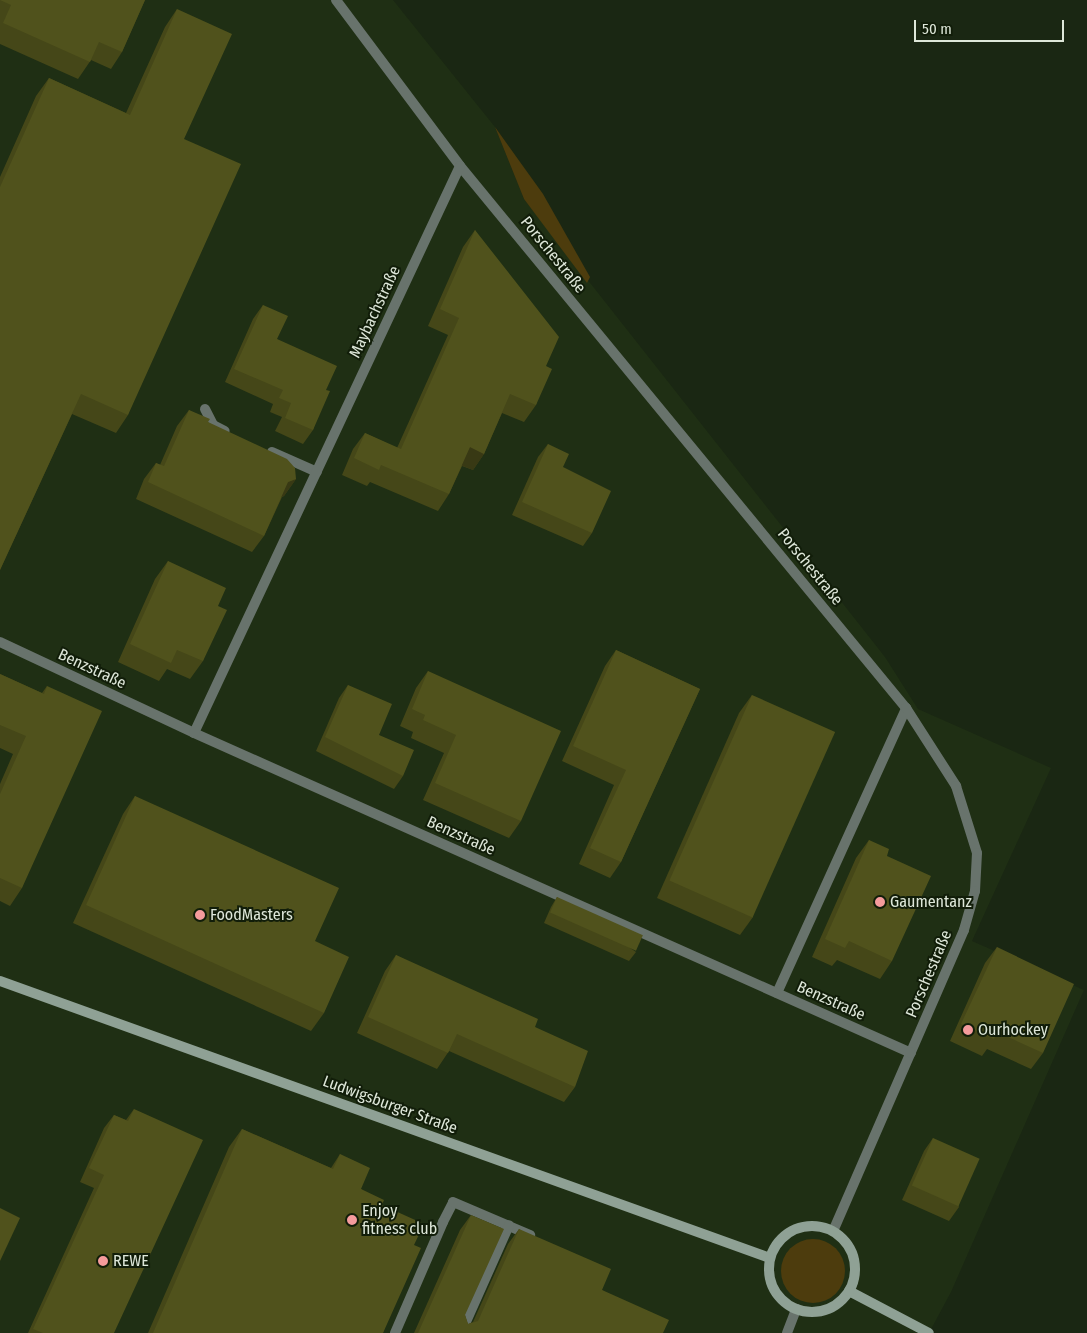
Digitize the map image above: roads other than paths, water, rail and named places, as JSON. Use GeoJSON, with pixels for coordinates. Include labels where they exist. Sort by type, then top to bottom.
{"type":"FeatureCollection","features":[{"type":"Feature","properties":{"kind":"main road","name":"Ludwigsburger Straße"},"geometry":{"type":"LineString","coordinates":[[0,981],[770,1258]]}},
{"type":"Feature","properties":{"kind":"main road"},"geometry":{"type":"LineString","coordinates":[[818,1226],[833,1231],[849,1246],[853,1256],[855,1271],[849,1291],[830,1308],[808,1312],[796,1309],[778,1296],[771,1285],[770,1258],[782,1238],[796,1229],[818,1226]]}},
{"type":"Feature","properties":{"kind":"main road"},"geometry":{"type":"LineString","coordinates":[[849,1291],[930,1333]]}},
{"type":"Feature","properties":{"kind":"street","name":"Porschestraße"},"geometry":{"type":"LineString","coordinates":[[336,0],[460,166],[906,708],[956,786],[977,853],[975,891],[964,930],[833,1231]]}},
{"type":"Feature","properties":{"kind":"street","name":"Maybachstraße"},"geometry":{"type":"LineString","coordinates":[[194,733],[460,166]]}},
{"type":"Feature","properties":{"kind":"street"},"geometry":{"type":"LineString","coordinates":[[205,409],[213,425],[239,437]]}},
{"type":"Feature","properties":{"kind":"street"},"geometry":{"type":"LineString","coordinates":[[265,449],[317,472]]}},
{"type":"Feature","properties":{"kind":"street","name":"Benzstraße"},"geometry":{"type":"LineString","coordinates":[[0,642],[194,733],[911,1053]]}},
{"type":"Feature","properties":{"kind":"street"},"geometry":{"type":"LineString","coordinates":[[777,993],[906,708]]}},
{"type":"Feature","properties":{"kind":"street"},"geometry":{"type":"LineString","coordinates":[[395,1333],[453,1202],[534,1236]]}},
{"type":"Feature","properties":{"kind":"street"},"geometry":{"type":"LineString","coordinates":[[462,1333],[509,1225]]}},
{"type":"Feature","properties":{"kind":"street"},"geometry":{"type":"LineString","coordinates":[[787,1333],[796,1309]]}},
{"type":"Feature","properties":{"kind":"place","name":"Gaumentanz"},"geometry":{"type":"Point","coordinates":[880,902]}},
{"type":"Feature","properties":{"kind":"place","name":"FoodMasters"},"geometry":{"type":"Point","coordinates":[200,915]}},
{"type":"Feature","properties":{"kind":"place","name":"Ourhockey"},"geometry":{"type":"Point","coordinates":[968,1030]}},
{"type":"Feature","properties":{"kind":"place","name":"Enjoy fitness club"},"geometry":{"type":"Point","coordinates":[352,1220]}},
{"type":"Feature","properties":{"kind":"place","name":"REWE"},"geometry":{"type":"Point","coordinates":[103,1261]}}]}
